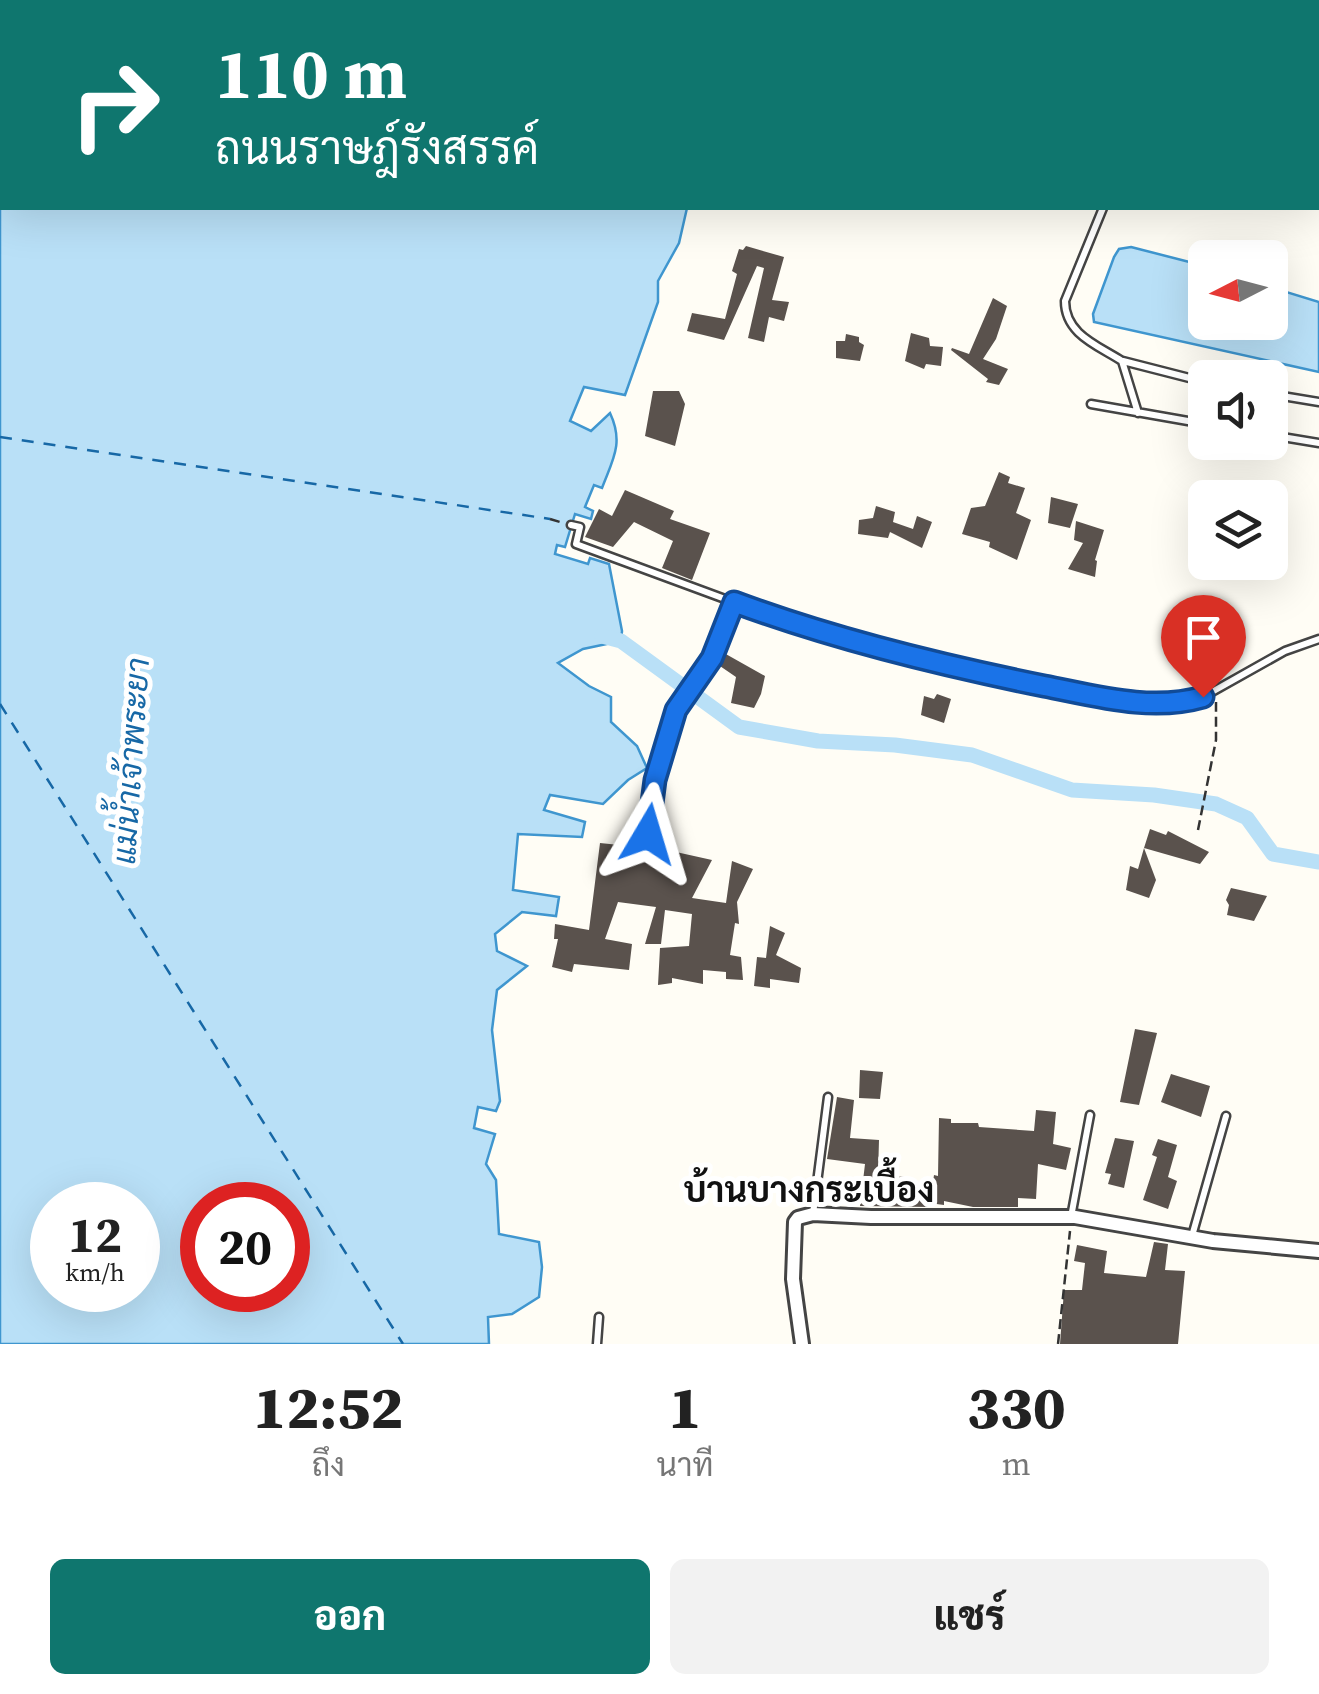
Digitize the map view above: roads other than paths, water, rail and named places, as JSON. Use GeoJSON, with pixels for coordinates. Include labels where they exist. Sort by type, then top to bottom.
{"type":"FeatureCollection","features":[{"type":"Feature","properties":{"kind":"street"},"geometry":{"type":"LineString","coordinates":[[802,1344],[792,1279],[795,1222],[813,1214],[1073,1217],[1282,1250],[1319,1251]]}},
{"type":"Feature","properties":{"kind":"lane"},"geometry":{"type":"LineString","coordinates":[[1102,210],[1065,302],[1074,331],[1122,360],[1188,377]]}},
{"type":"Feature","properties":{"kind":"lane"},"geometry":{"type":"LineString","coordinates":[[1122,360],[1138,413]]}},
{"type":"Feature","properties":{"kind":"lane"},"geometry":{"type":"LineString","coordinates":[[1288,397],[1319,402]]}},
{"type":"Feature","properties":{"kind":"lane"},"geometry":{"type":"LineString","coordinates":[[1091,404],[1188,421]]}},
{"type":"Feature","properties":{"kind":"lane"},"geometry":{"type":"LineString","coordinates":[[1288,438],[1319,443]]}},
{"type":"Feature","properties":{"kind":"lane"},"geometry":{"type":"LineString","coordinates":[[571,525],[580,527],[576,544],[779,618],[978,673],[1116,700],[1170,704],[1216,691],[1285,651],[1319,639]]}},
{"type":"Feature","properties":{"kind":"lane"},"geometry":{"type":"LineString","coordinates":[[648,834],[655,780],[676,710],[716,647],[734,602]]}},
{"type":"Feature","properties":{"kind":"lane"},"geometry":{"type":"LineString","coordinates":[[813,1214],[828,1096]]}},
{"type":"Feature","properties":{"kind":"lane"},"geometry":{"type":"LineString","coordinates":[[1073,1217],[1090,1115]]}},
{"type":"Feature","properties":{"kind":"lane"},"geometry":{"type":"LineString","coordinates":[[1192,1236],[1226,1116]]}},
{"type":"Feature","properties":{"kind":"lane"},"geometry":{"type":"LineString","coordinates":[[598,1344],[599,1317]]}},
{"type":"Feature","properties":{"kind":"water","name":"แม่น้ำเจ้าพระยา"},"geometry":{"type":"Polygon","coordinates":[[[0,210],[687,210],[679,243],[658,281],[658,302],[625,395],[584,387],[570,421],[591,431],[610,413],[617,442],[602,488],[594,485],[585,507],[593,511],[591,519],[575,514],[565,547],[557,545],[555,554],[588,564],[590,558],[609,564],[622,631],[621,641],[583,649],[558,663],[611,697],[611,722],[637,746],[647,768],[603,804],[550,795],[544,810],[585,822],[582,837],[518,834],[513,890],[559,897],[556,916],[522,912],[495,934],[497,951],[527,966],[497,990],[492,1030],[500,1101],[496,1111],[478,1107],[474,1128],[495,1134],[486,1164],[496,1180],[499,1234],[539,1242],[542,1267],[539,1297],[512,1314],[488,1317],[489,1344],[0,1344],[0,210]]]}},
{"type":"Feature","properties":{"kind":"water"},"geometry":{"type":"Polygon","coordinates":[[[1131,247],[1188,262],[1188,340],[1288,340],[1288,293],[1319,302],[1319,372],[1288,365],[1288,360],[1265,360],[1094,322],[1093,314],[1119,249],[1131,247]]]}},
{"type":"Feature","properties":{"kind":"waterway"},"geometry":{"type":"LineString","coordinates":[[602,636],[621,641],[739,727],[818,741],[972,755],[1072,790],[1216,804],[1247,818],[1273,854],[1319,862]]}},
{"type":"Feature","properties":{"kind":"district","name":"บ้านบางกระเบื้อง"},"geometry":{"type":"Point","coordinates":[809,1190]}}]}
